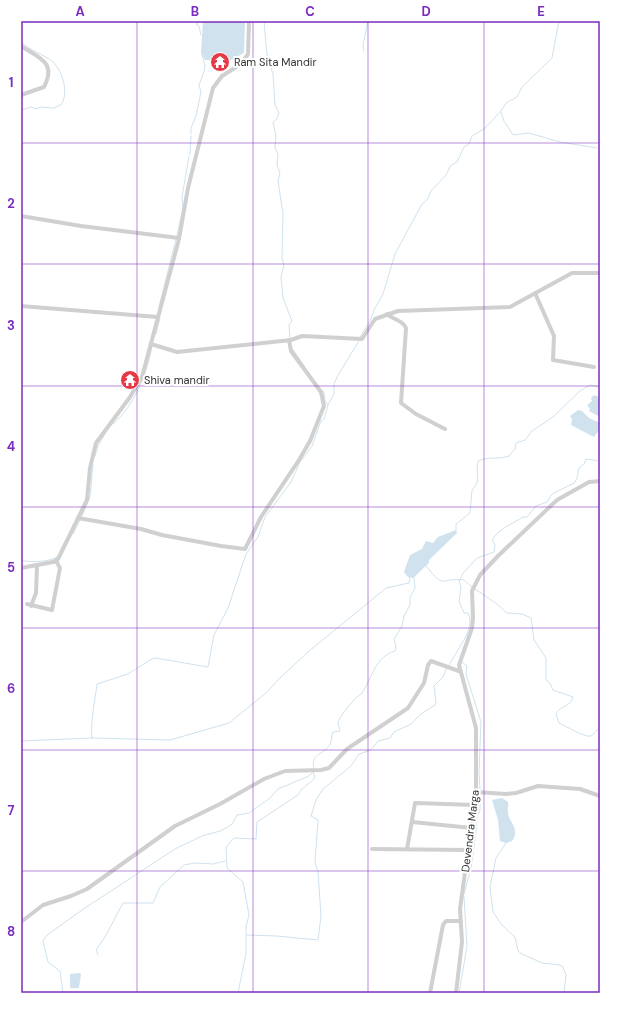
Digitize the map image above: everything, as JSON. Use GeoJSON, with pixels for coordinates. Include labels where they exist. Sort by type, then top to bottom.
{"type":"FeatureCollection","features":[{"type":"Feature","properties":{"kind":"street"},"geometry":{"type":"LineString","coordinates":[[21,568],[56,560],[87,500],[90,468],[96,443],[142,377],[179,238],[188,188],[213,88],[222,76],[241,64],[248,54],[249,21]]}},
{"type":"Feature","properties":{"kind":"street"},"geometry":{"type":"LineString","coordinates":[[21,46],[43,60],[48,66],[49,72],[44,87],[21,95]]}},
{"type":"Feature","properties":{"kind":"street"},"geometry":{"type":"LineString","coordinates":[[21,216],[81,226],[179,238]]}},
{"type":"Feature","properties":{"kind":"street"},"geometry":{"type":"LineString","coordinates":[[151,344],[177,352],[289,340],[302,336],[362,339],[375,319],[387,314],[398,311],[510,307],[572,273],[600,273]]}},
{"type":"Feature","properties":{"kind":"street"},"geometry":{"type":"LineString","coordinates":[[535,293],[554,336],[553,360],[594,367]]}},
{"type":"Feature","properties":{"kind":"street"},"geometry":{"type":"LineString","coordinates":[[21,306],[158,317]]}},
{"type":"Feature","properties":{"kind":"street"},"geometry":{"type":"LineString","coordinates":[[387,314],[391,318],[401,321],[406,328],[400,404],[445,429]]}},
{"type":"Feature","properties":{"kind":"street"},"geometry":{"type":"LineString","coordinates":[[78,518],[141,529],[162,535],[221,546],[245,548],[261,517],[300,460],[310,441],[324,406],[321,392],[291,351],[289,340]]}},
{"type":"Feature","properties":{"kind":"street"},"geometry":{"type":"LineString","coordinates":[[21,922],[43,905],[87,889],[175,826],[220,804],[264,779],[285,770],[321,770],[329,768],[348,749],[408,708],[424,683],[428,665],[431,661],[459,670],[459,665],[472,628],[472,591],[480,575],[512,541],[557,500],[589,482],[600,481]]}},
{"type":"Feature","properties":{"kind":"street"},"geometry":{"type":"LineString","coordinates":[[37,565],[36,593],[29,605],[52,610],[60,568],[56,560]]}},
{"type":"Feature","properties":{"kind":"street","name":"Devendra Marga"},"geometry":{"type":"LineString","coordinates":[[456,993],[462,942],[460,909],[476,792],[476,728],[459,670]]}},
{"type":"Feature","properties":{"kind":"street"},"geometry":{"type":"LineString","coordinates":[[476,792],[511,794],[538,786],[580,789],[600,796]]}},
{"type":"Feature","properties":{"kind":"street"},"geometry":{"type":"LineString","coordinates":[[407,849],[416,803],[475,805]]}},
{"type":"Feature","properties":{"kind":"street"},"geometry":{"type":"LineString","coordinates":[[412,822],[472,828]]}},
{"type":"Feature","properties":{"kind":"street"},"geometry":{"type":"LineString","coordinates":[[372,849],[469,850]]}},
{"type":"Feature","properties":{"kind":"street"},"geometry":{"type":"LineString","coordinates":[[430,993],[443,924],[446,921],[461,921]]}},
{"type":"Feature","properties":{"kind":"water"},"geometry":{"type":"Polygon","coordinates":[[[203,21],[245,21],[244,53],[229,61],[205,60],[201,53],[203,21]]]}},
{"type":"Feature","properties":{"kind":"water"},"geometry":{"type":"Polygon","coordinates":[[[594,395],[600,397],[600,417],[589,411],[590,409],[587,405],[592,401],[591,398],[594,395]]]}},
{"type":"Feature","properties":{"kind":"water"},"geometry":{"type":"Polygon","coordinates":[[[578,410],[582,411],[589,418],[600,423],[600,429],[594,437],[571,425],[572,419],[570,416],[578,410]]]}},
{"type":"Feature","properties":{"kind":"water"},"geometry":{"type":"Polygon","coordinates":[[[456,530],[457,533],[429,560],[429,563],[413,578],[408,577],[404,572],[410,555],[422,549],[426,541],[433,543],[438,537],[456,530]]]}},
{"type":"Feature","properties":{"kind":"water"},"geometry":{"type":"Polygon","coordinates":[[[502,798],[508,802],[509,816],[515,829],[512,841],[506,843],[500,841],[498,820],[492,800],[502,798]]]}},
{"type":"Feature","properties":{"kind":"water"},"geometry":{"type":"Polygon","coordinates":[[[70,974],[81,974],[79,988],[70,988],[70,974]]]}},
{"type":"Feature","properties":{"kind":"waterway"},"geometry":{"type":"LineString","coordinates":[[200,21],[196,24],[199,26],[201,35]]}},
{"type":"Feature","properties":{"kind":"waterway"},"geometry":{"type":"LineString","coordinates":[[264,21],[267,55],[273,74],[275,105],[279,113],[277,119],[273,122],[276,136],[275,147],[278,155],[277,165],[280,173],[278,181],[283,214],[282,258],[284,265],[281,277],[283,298],[292,321],[289,325],[290,338]]}},
{"type":"Feature","properties":{"kind":"waterway"},"geometry":{"type":"LineString","coordinates":[[364,51],[363,45],[368,21]]}},
{"type":"Feature","properties":{"kind":"waterway"},"geometry":{"type":"LineString","coordinates":[[360,337],[370,321],[383,294],[395,254],[422,204],[427,200],[431,191],[446,175],[451,165],[457,162],[464,147],[469,144],[472,136],[484,129],[501,111],[506,103],[517,97],[522,87],[552,58],[559,21]]}},
{"type":"Feature","properties":{"kind":"waterway"},"geometry":{"type":"LineString","coordinates":[[21,42],[28,48],[46,57],[57,66],[65,89],[65,95],[61,105],[53,108],[40,107],[37,109],[31,107],[21,110]]}},
{"type":"Feature","properties":{"kind":"waterway"},"geometry":{"type":"LineString","coordinates":[[191,134],[191,128],[196,116],[201,92],[199,85],[205,66],[202,54]]}},
{"type":"Feature","properties":{"kind":"waterway"},"geometry":{"type":"LineString","coordinates":[[501,112],[504,121],[513,135],[529,133],[560,142],[597,148]]}},
{"type":"Feature","properties":{"kind":"waterway"},"geometry":{"type":"LineString","coordinates":[[190,154],[191,136]]}},
{"type":"Feature","properties":{"kind":"waterway"},"geometry":{"type":"LineString","coordinates":[[177,236],[183,207],[182,197],[189,156]]}},
{"type":"Feature","properties":{"kind":"waterway"},"geometry":{"type":"LineString","coordinates":[[159,307],[176,239]]}},
{"type":"Feature","properties":{"kind":"waterway"},"geometry":{"type":"LineString","coordinates":[[156,334],[160,318]]}},
{"type":"Feature","properties":{"kind":"waterway"},"geometry":{"type":"LineString","coordinates":[[328,405],[334,394],[334,384],[338,375],[359,341]]}},
{"type":"Feature","properties":{"kind":"waterway"},"geometry":{"type":"LineString","coordinates":[[113,424],[128,408],[134,398],[147,367],[152,346]]}},
{"type":"Feature","properties":{"kind":"waterway"},"geometry":{"type":"LineString","coordinates":[[292,348],[305,367]]}},
{"type":"Feature","properties":{"kind":"waterway"},"geometry":{"type":"LineString","coordinates":[[456,530],[456,524],[470,513],[472,490],[478,480],[478,461],[509,456],[515,449],[516,443],[525,440],[532,431],[553,417],[580,391],[590,385],[600,387]]}},
{"type":"Feature","properties":{"kind":"waterway"},"geometry":{"type":"LineString","coordinates":[[92,738],[92,719],[97,684],[128,674],[155,658],[208,667],[214,635],[228,608],[246,554],[258,537],[265,517],[291,482],[300,462],[312,446],[321,421],[324,419],[328,405],[325,401],[324,392],[321,390]]}},
{"type":"Feature","properties":{"kind":"waterway"},"geometry":{"type":"LineString","coordinates":[[95,456],[98,446],[106,432]]}},
{"type":"Feature","properties":{"kind":"waterway"},"geometry":{"type":"LineString","coordinates":[[460,580],[463,573],[477,558],[494,552],[495,544],[492,541],[498,533],[523,517],[527,517],[536,506],[547,502],[552,494],[574,483],[577,478],[579,468],[584,464],[586,459],[600,461]]}},
{"type":"Feature","properties":{"kind":"waterway"},"geometry":{"type":"LineString","coordinates":[[82,516],[90,497],[93,465]]}},
{"type":"Feature","properties":{"kind":"waterway"},"geometry":{"type":"LineString","coordinates":[[73,534],[80,520]]}},
{"type":"Feature","properties":{"kind":"waterway"},"geometry":{"type":"LineString","coordinates":[[61,549],[68,536]]}},
{"type":"Feature","properties":{"kind":"waterway"},"geometry":{"type":"LineString","coordinates":[[21,560],[39,562],[57,557]]}},
{"type":"Feature","properties":{"kind":"waterway"},"geometry":{"type":"LineString","coordinates":[[426,566],[440,581],[464,580],[472,587]]}},
{"type":"Feature","properties":{"kind":"waterway"},"geometry":{"type":"LineString","coordinates":[[21,741],[92,738],[170,740],[229,723],[266,693],[308,652],[386,588],[409,583],[410,577]]}},
{"type":"Feature","properties":{"kind":"waterway"},"geometry":{"type":"LineString","coordinates":[[314,769],[313,764],[317,755],[326,750],[329,746],[333,732],[340,731],[338,723],[342,715],[354,700],[362,693],[378,663],[388,654],[395,651],[396,647],[394,639],[402,626],[404,616],[410,605],[410,597],[415,588],[414,577]]}},
{"type":"Feature","properties":{"kind":"waterway"},"geometry":{"type":"LineString","coordinates":[[449,666],[470,626],[468,613],[464,613],[459,601],[461,588],[459,580]]}},
{"type":"Feature","properties":{"kind":"waterway"},"geometry":{"type":"LineString","coordinates":[[475,589],[507,613],[522,614],[531,618],[534,640],[546,658],[546,680],[550,683],[553,690],[573,697],[570,703],[560,709],[556,714],[559,723],[580,734],[588,736],[595,733],[600,726]]}},
{"type":"Feature","properties":{"kind":"waterway"},"geometry":{"type":"LineString","coordinates":[[462,662],[467,666],[466,674],[481,722],[479,772],[480,790]]}},
{"type":"Feature","properties":{"kind":"waterway"},"geometry":{"type":"LineString","coordinates":[[247,935],[318,940],[321,916],[318,872],[315,862],[318,820],[311,816],[316,800],[323,789],[351,766],[359,754],[371,750],[378,741],[390,738],[394,732],[411,724],[421,714],[435,705],[434,686],[443,677],[446,669]]}},
{"type":"Feature","properties":{"kind":"waterway"},"geometry":{"type":"LineString","coordinates":[[63,993],[60,971],[48,962],[43,941],[47,935],[85,908],[175,849],[202,836],[228,827],[232,824],[237,815],[249,813],[270,798],[278,789],[309,776],[313,772],[315,778],[301,790],[298,795],[257,822],[256,839],[234,838],[226,847],[227,868],[243,882],[249,915],[246,927],[246,953],[238,993]]}},
{"type":"Feature","properties":{"kind":"waterway"},"geometry":{"type":"LineString","coordinates":[[464,894],[471,868],[477,817],[480,810],[480,794]]}},
{"type":"Feature","properties":{"kind":"waterway"},"geometry":{"type":"LineString","coordinates":[[506,843],[496,858],[490,887],[493,912],[502,925],[515,937],[518,951],[542,963],[560,965],[563,967],[566,975],[564,993]]}},
{"type":"Feature","properties":{"kind":"waterway"},"geometry":{"type":"LineString","coordinates":[[98,955],[96,950],[105,937],[123,903],[153,903],[160,887],[184,865],[195,863],[213,864],[225,861]]}},
{"type":"Feature","properties":{"kind":"waterway"},"geometry":{"type":"LineString","coordinates":[[459,993],[467,946],[464,897]]}},
{"type":"Feature","properties":{"kind":"place","name":"Ram Sita Mandir"},"geometry":{"type":"Point","coordinates":[220,62]}},
{"type":"Feature","properties":{"kind":"place","name":"Shiva mandir"},"geometry":{"type":"Point","coordinates":[130,380]}}]}
